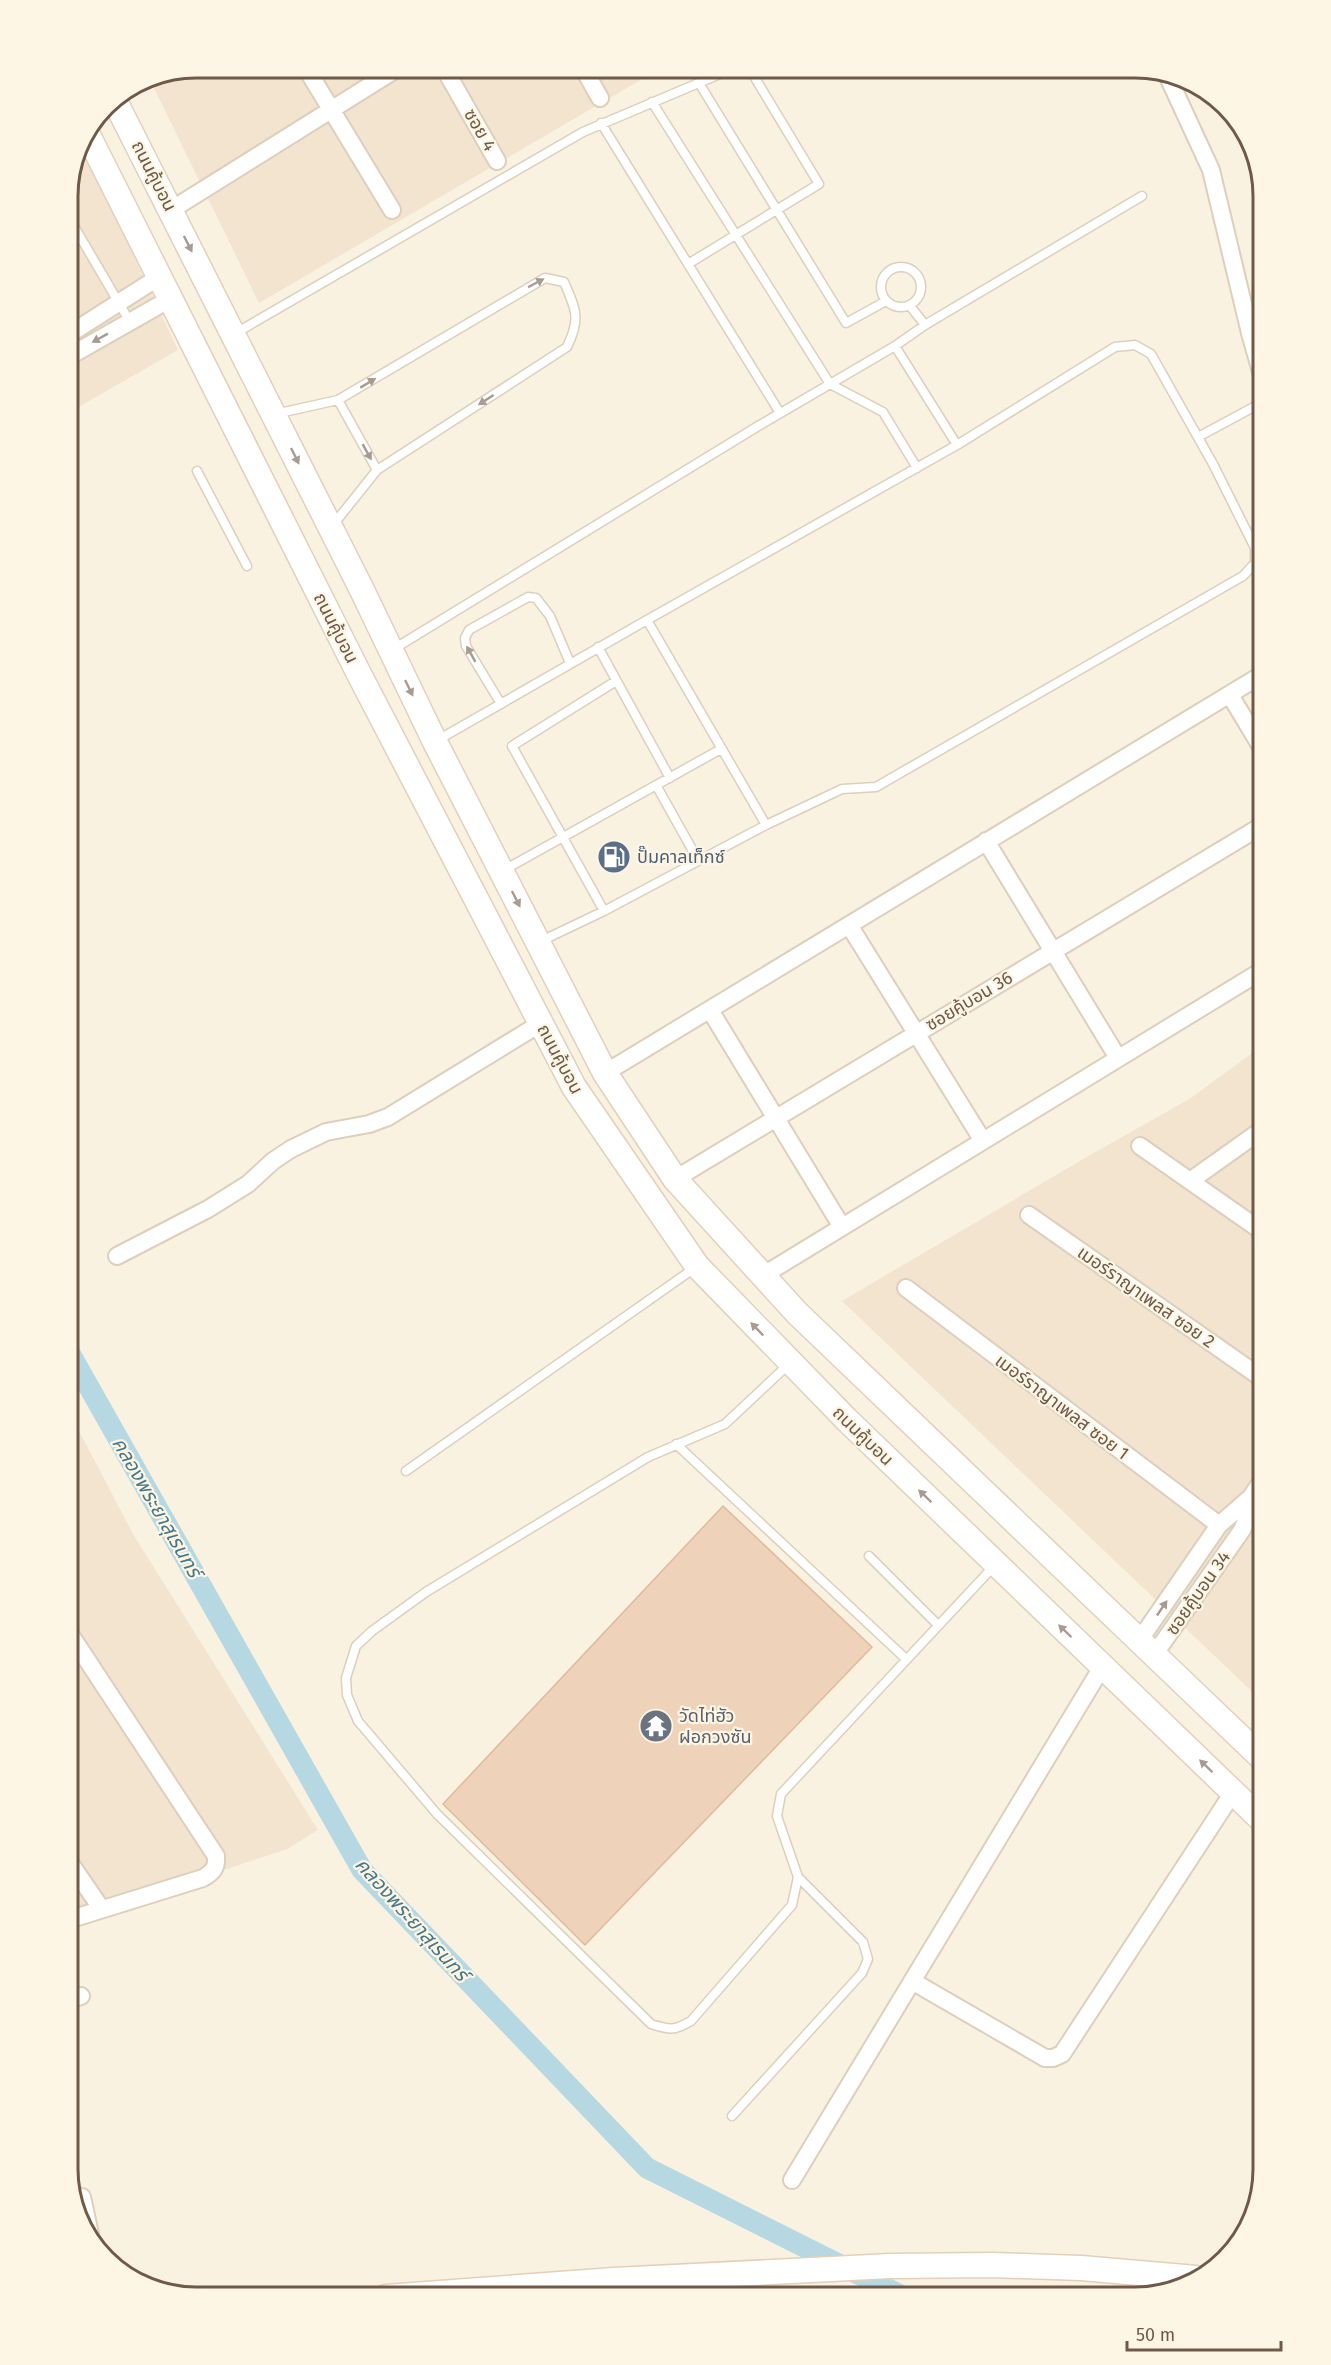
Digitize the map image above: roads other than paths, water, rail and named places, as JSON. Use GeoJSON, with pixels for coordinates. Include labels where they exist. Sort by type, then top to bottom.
{"type":"FeatureCollection","features":[{"type":"Feature","properties":{"kind":"main road","name":"ถนนคู้บอน"},"geometry":{"type":"LineString","coordinates":[[118,107],[331,528],[435,742],[605,1073],[675,1179],[797,1313],[1253,1749]]}},
{"type":"Feature","properties":{"kind":"main road","name":"ถนนคู้บอน"},"geometry":{"type":"LineString","coordinates":[[91,142],[359,674],[573,1087],[697,1266],[790,1363],[995,1564],[1253,1811]]}},
{"type":"Feature","properties":{"kind":"main road"},"geometry":{"type":"LineString","coordinates":[[424,797],[455,780]]}},
{"type":"Feature","properties":{"kind":"main road"},"geometry":{"type":"LineString","coordinates":[[520,2287],[890,2266],[992,2265],[1081,2268],[1182,2277]]}},
{"type":"Feature","properties":{"kind":"street"},"geometry":{"type":"LineString","coordinates":[[312,78],[392,210]]}},
{"type":"Feature","properties":{"kind":"street"},"geometry":{"type":"LineString","coordinates":[[171,210],[382,78]]}},
{"type":"Feature","properties":{"kind":"street","name":"ซอย 4"},"geometry":{"type":"LineString","coordinates":[[450,78],[497,161]]}},
{"type":"Feature","properties":{"kind":"street"},"geometry":{"type":"LineString","coordinates":[[589,78],[600,98]]}},
{"type":"Feature","properties":{"kind":"street"},"geometry":{"type":"LineString","coordinates":[[1171,83],[1211,170],[1253,321]]}},
{"type":"Feature","properties":{"kind":"street"},"geometry":{"type":"LineString","coordinates":[[78,329],[159,277]]}},
{"type":"Feature","properties":{"kind":"street"},"geometry":{"type":"LineString","coordinates":[[78,351],[170,299]]}},
{"type":"Feature","properties":{"kind":"street"},"geometry":{"type":"LineString","coordinates":[[605,1073],[1253,680]]}},
{"type":"Feature","properties":{"kind":"street"},"geometry":{"type":"LineString","coordinates":[[1230,695],[1253,733]]}},
{"type":"Feature","properties":{"kind":"street","name":"ซอยคู้บอน 36"},"geometry":{"type":"LineString","coordinates":[[675,1179],[1253,831]]}},
{"type":"Feature","properties":{"kind":"street"},"geometry":{"type":"LineString","coordinates":[[986,841],[1051,952],[1118,1058]]}},
{"type":"Feature","properties":{"kind":"street"},"geometry":{"type":"LineString","coordinates":[[849,925],[983,1141]]}},
{"type":"Feature","properties":{"kind":"street"},"geometry":{"type":"LineString","coordinates":[[762,1276],[1253,976]]}},
{"type":"Feature","properties":{"kind":"street"},"geometry":{"type":"LineString","coordinates":[[710,1011],[842,1227]]}},
{"type":"Feature","properties":{"kind":"street"},"geometry":{"type":"LineString","coordinates":[[117,1256],[218,1203],[248,1184],[273,1161],[291,1149],[326,1132],[369,1124],[388,1117],[541,1023]]}},
{"type":"Feature","properties":{"kind":"street"},"geometry":{"type":"LineString","coordinates":[[1190,1181],[1253,1136]]}},
{"type":"Feature","properties":{"kind":"street"},"geometry":{"type":"LineString","coordinates":[[1140,1146],[1253,1225]]}},
{"type":"Feature","properties":{"kind":"street","name":"เมอร์ราญาเพลส ซอย 2"},"geometry":{"type":"LineString","coordinates":[[1029,1215],[1253,1372]]}},
{"type":"Feature","properties":{"kind":"street","name":"เมอร์ราญาเพลส ซอย 1"},"geometry":{"type":"LineString","coordinates":[[906,1288],[1219,1526]]}},
{"type":"Feature","properties":{"kind":"street","name":"ซอยคู้บอน 34"},"geometry":{"type":"LineString","coordinates":[[1147,1648],[1219,1526],[1253,1494]]}},
{"type":"Feature","properties":{"kind":"street","name":"ซอยคู้บอน 34"},"geometry":{"type":"LineString","coordinates":[[1147,1648],[1242,1530],[1248,1516],[1251,1497]]}},
{"type":"Feature","properties":{"kind":"street"},"geometry":{"type":"LineString","coordinates":[[78,1646],[216,1856],[215,1870],[203,1878],[78,1916]]}},
{"type":"Feature","properties":{"kind":"street"},"geometry":{"type":"LineString","coordinates":[[792,2180],[1102,1667]]}},
{"type":"Feature","properties":{"kind":"street"},"geometry":{"type":"LineString","coordinates":[[912,1981],[1045,2058],[1062,2055],[1234,1791]]}},
{"type":"Feature","properties":{"kind":"street"},"geometry":{"type":"LineString","coordinates":[[78,1875],[101,1908]]}},
{"type":"Feature","properties":{"kind":"street"},"geometry":{"type":"LineString","coordinates":[[82,2197],[84,2205]]}},
{"type":"Feature","properties":{"kind":"lane"},"geometry":{"type":"LineString","coordinates":[[234,334],[583,132],[711,78]]}},
{"type":"Feature","properties":{"kind":"lane"},"geometry":{"type":"LineString","coordinates":[[688,264],[819,184],[755,78]]}},
{"type":"Feature","properties":{"kind":"lane"},"geometry":{"type":"LineString","coordinates":[[699,83],[846,323],[886,301]]}},
{"type":"Feature","properties":{"kind":"lane"},"geometry":{"type":"LineString","coordinates":[[652,102],[830,384],[883,412],[917,468]]}},
{"type":"Feature","properties":{"kind":"lane"},"geometry":{"type":"LineString","coordinates":[[602,123],[780,413]]}},
{"type":"Feature","properties":{"kind":"lane"},"geometry":{"type":"LineString","coordinates":[[391,650],[780,413],[895,346],[925,325],[1142,196]]}},
{"type":"Feature","properties":{"kind":"lane"},"geometry":{"type":"LineString","coordinates":[[78,233],[129,322]]}},
{"type":"Feature","properties":{"kind":"lane"},"geometry":{"type":"LineString","coordinates":[[897,267],[904,267],[916,273],[921,284],[919,297],[910,306],[897,308],[886,301],[880,288],[885,274],[897,267]]}},
{"type":"Feature","properties":{"kind":"lane"},"geometry":{"type":"LineString","coordinates":[[274,414],[339,400],[545,278],[564,282],[577,313],[567,347],[377,470],[331,528]]}},
{"type":"Feature","properties":{"kind":"lane"},"geometry":{"type":"LineString","coordinates":[[910,306],[925,325]]}},
{"type":"Feature","properties":{"kind":"lane"},"geometry":{"type":"LineString","coordinates":[[435,742],[598,647],[957,445],[1115,347],[1135,345],[1150,354],[1198,438],[1253,544]]}},
{"type":"Feature","properties":{"kind":"lane"},"geometry":{"type":"LineString","coordinates":[[895,346],[957,445]]}},
{"type":"Feature","properties":{"kind":"lane"},"geometry":{"type":"LineString","coordinates":[[339,400],[377,470]]}},
{"type":"Feature","properties":{"kind":"lane"},"geometry":{"type":"LineString","coordinates":[[1198,438],[1253,408]]}},
{"type":"Feature","properties":{"kind":"lane"},"geometry":{"type":"LineString","coordinates":[[197,471],[247,566]]}},
{"type":"Feature","properties":{"kind":"lane"},"geometry":{"type":"LineString","coordinates":[[539,942],[766,825],[842,789],[876,787],[1243,576],[1253,565]]}},
{"type":"Feature","properties":{"kind":"lane"},"geometry":{"type":"LineString","coordinates":[[501,704],[466,646],[465,638],[469,630],[528,597],[536,598],[550,616],[570,663]]}},
{"type":"Feature","properties":{"kind":"lane"},"geometry":{"type":"LineString","coordinates":[[647,620],[766,825]]}},
{"type":"Feature","properties":{"kind":"lane"},"geometry":{"type":"LineString","coordinates":[[598,647],[670,778]]}},
{"type":"Feature","properties":{"kind":"lane"},"geometry":{"type":"LineString","coordinates":[[604,910],[512,746],[616,681]]}},
{"type":"Feature","properties":{"kind":"lane"},"geometry":{"type":"LineString","coordinates":[[502,872],[721,749]]}},
{"type":"Feature","properties":{"kind":"lane"},"geometry":{"type":"LineString","coordinates":[[656,785],[698,860]]}},
{"type":"Feature","properties":{"kind":"lane"},"geometry":{"type":"LineString","coordinates":[[406,1471],[697,1266]]}},
{"type":"Feature","properties":{"kind":"lane"},"geometry":{"type":"LineString","coordinates":[[790,1363],[724,1424],[648,1457],[426,1592],[372,1631],[356,1646],[346,1678],[347,1695],[358,1721],[437,1814],[651,2024],[667,2029],[677,2029],[691,2021],[792,1905],[798,1877]]}},
{"type":"Feature","properties":{"kind":"lane"},"geometry":{"type":"LineString","coordinates":[[676,1444],[906,1659]]}},
{"type":"Feature","properties":{"kind":"lane"},"geometry":{"type":"LineString","coordinates":[[869,1556],[938,1625]]}},
{"type":"Feature","properties":{"kind":"lane"},"geometry":{"type":"LineString","coordinates":[[732,2116],[862,1973],[868,1959],[863,1942],[798,1877],[777,1816],[781,1794],[995,1564]]}},
{"type":"Feature","properties":{"kind":"waterway","name":"คลองพระยาสุเรนทร์"},"geometry":{"type":"LineString","coordinates":[[78,1368],[362,1870],[647,2168],[884,2287]]}},
{"type":"Feature","properties":{"kind":"place","name":"ปั๊มคาลเท็กซ์"},"geometry":{"type":"Point","coordinates":[614,857]}},
{"type":"Feature","properties":{"kind":"place","name":"วัดไท่ฮัว ฝอกวงซัน"},"geometry":{"type":"Point","coordinates":[656,1726]}}]}
